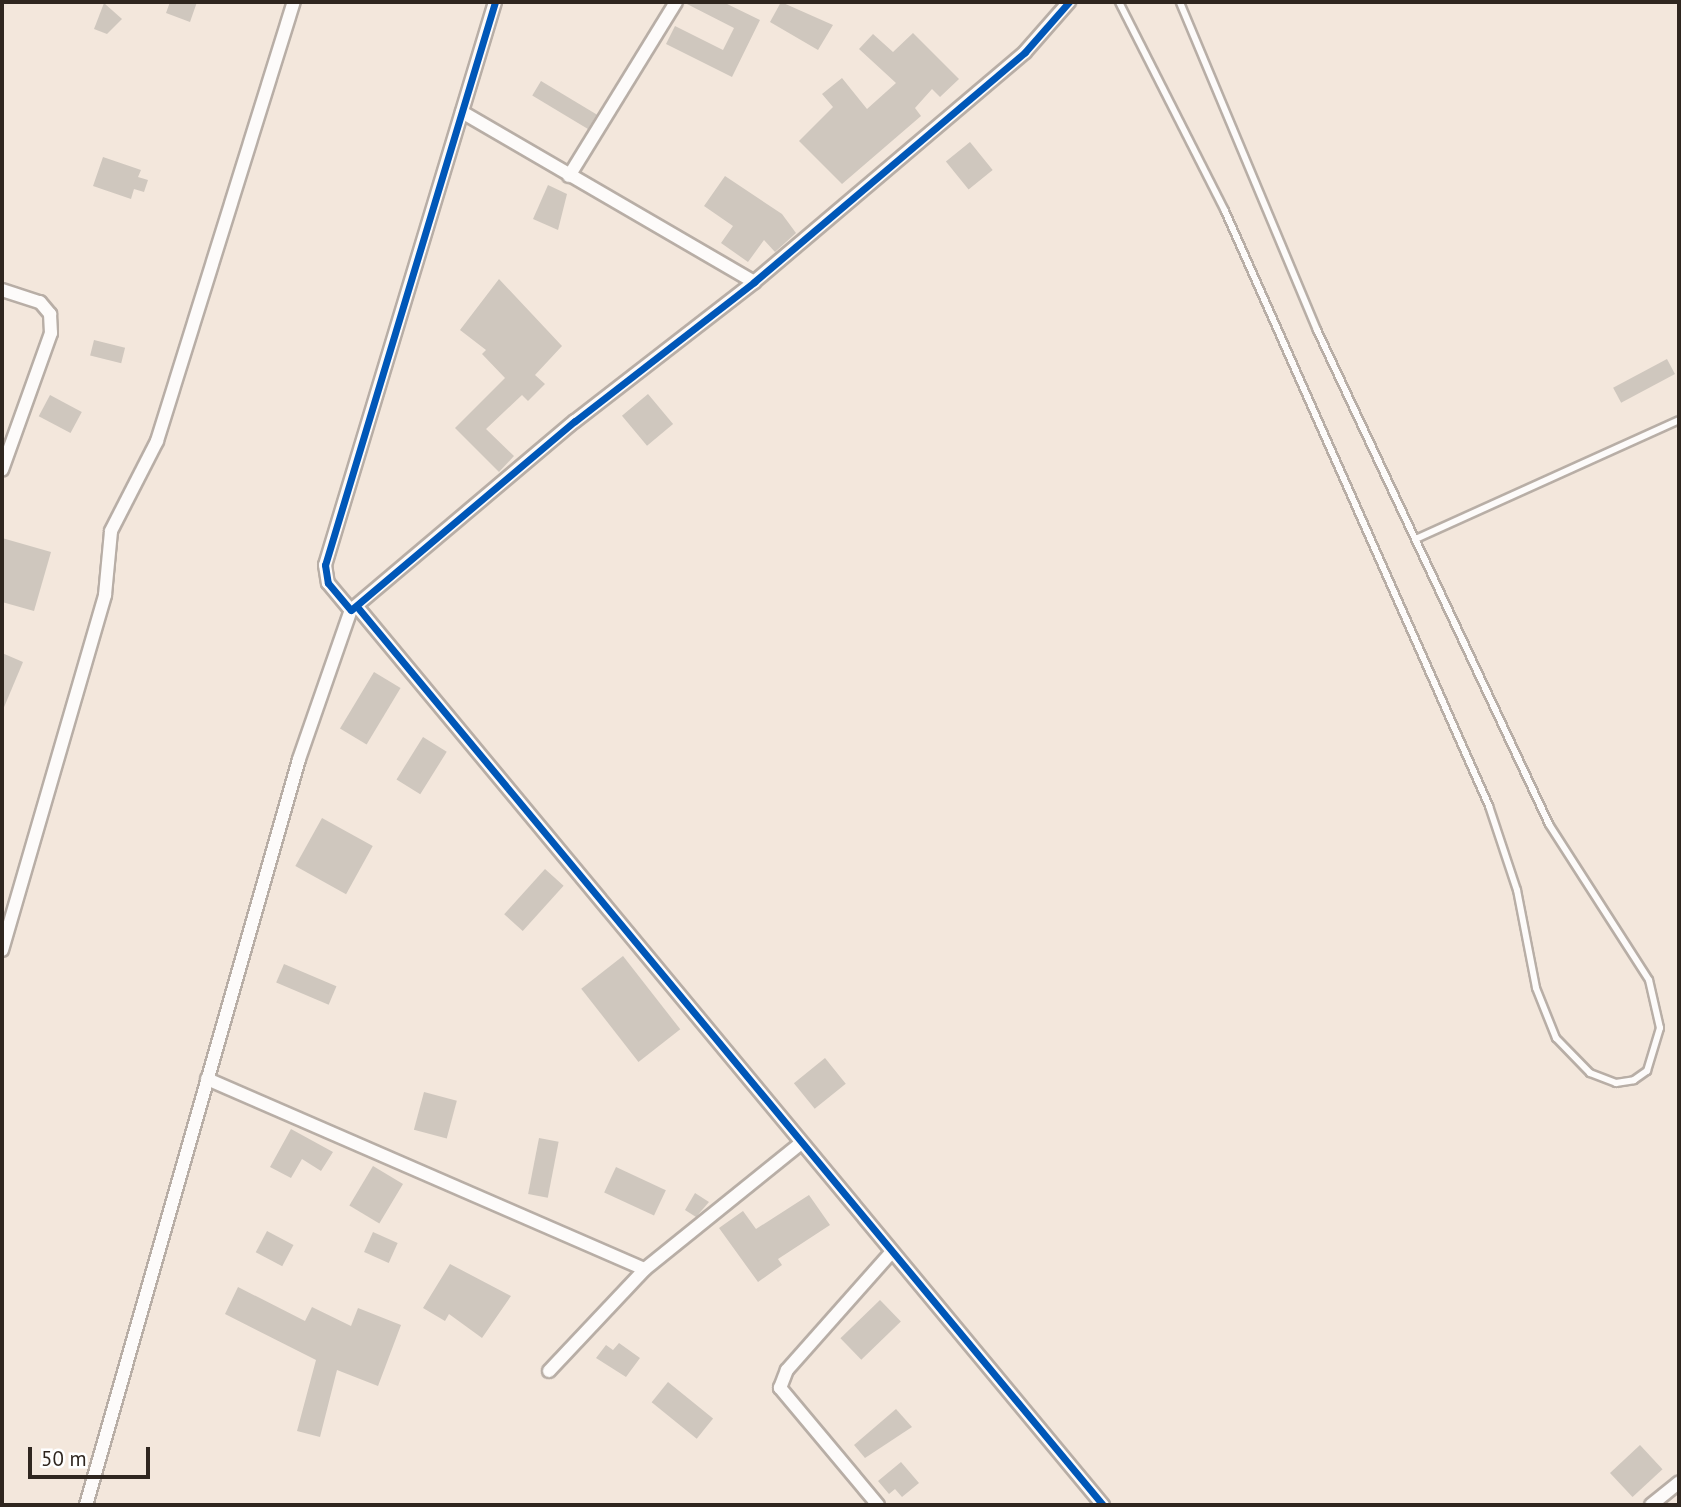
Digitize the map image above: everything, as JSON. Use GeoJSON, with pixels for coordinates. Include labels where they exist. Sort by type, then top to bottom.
{"type":"FeatureCollection","features":[{"type":"Feature","properties":{"kind":"street"},"geometry":{"type":"LineString","coordinates":[[2,950],[105,595],[111,531],[157,441],[294,2]]}},
{"type":"Feature","properties":{"kind":"street"},"geometry":{"type":"LineString","coordinates":[[495,2],[325,565],[332,590],[355,610],[890,1254],[1103,1505]]}},
{"type":"Feature","properties":{"kind":"street"},"geometry":{"type":"LineString","coordinates":[[569,176],[676,2]]}},
{"type":"Feature","properties":{"kind":"street"},"geometry":{"type":"LineString","coordinates":[[86,1505],[295,772],[355,610],[554,438],[754,282],[1025,52],[1069,2]]}},
{"type":"Feature","properties":{"kind":"street"},"geometry":{"type":"LineString","coordinates":[[463,112],[754,282]]}},
{"type":"Feature","properties":{"kind":"street"},"geometry":{"type":"LineString","coordinates":[[2,289],[40,302],[50,314],[51,333],[2,470]]}},
{"type":"Feature","properties":{"kind":"street"},"geometry":{"type":"LineString","coordinates":[[207,1079],[645,1269]]}},
{"type":"Feature","properties":{"kind":"street"},"geometry":{"type":"LineString","coordinates":[[549,1371],[645,1269],[800,1144]]}},
{"type":"Feature","properties":{"kind":"street"},"geometry":{"type":"LineString","coordinates":[[878,1505],[780,1388],[787,1370],[890,1254]]}},
{"type":"Feature","properties":{"kind":"street"},"geometry":{"type":"LineString","coordinates":[[1651,1505],[1679,1482]]}},
{"type":"Feature","properties":{"kind":"lane"},"geometry":{"type":"LineString","coordinates":[[1119,2],[1224,211],[1489,806],[1517,890],[1536,988],[1556,1038],[1590,1073],[1616,1083],[1634,1080],[1647,1071],[1660,1028],[1649,980],[1549,824],[1419,538],[1317,330],[1180,2]]}},
{"type":"Feature","properties":{"kind":"lane"},"geometry":{"type":"LineString","coordinates":[[1419,538],[1679,420]]}},
{"type":"Feature","properties":{"kind":"building"},"geometry":{"type":"Polygon","coordinates":[[[170,2],[197,2],[190,22],[166,13],[170,2]]]}},
{"type":"Feature","properties":{"kind":"building"},"geometry":{"type":"Polygon","coordinates":[[[723,2],[760,20],[732,77],[666,44],[675,26],[723,50],[734,28],[685,3],[723,2]]]}},
{"type":"Feature","properties":{"kind":"building"},"geometry":{"type":"Polygon","coordinates":[[[781,2],[833,25],[818,50],[770,22],[781,2]]]}},
{"type":"Feature","properties":{"kind":"building"},"geometry":{"type":"Polygon","coordinates":[[[104,3],[122,19],[107,34],[94,29],[104,3]]]}},
{"type":"Feature","properties":{"kind":"building"},"geometry":{"type":"Polygon","coordinates":[[[913,33],[959,79],[940,97],[932,89],[915,108],[921,116],[842,184],[799,141],[833,107],[822,94],[842,78],[867,109],[896,83],[859,49],[873,34],[893,52],[913,33]]]}},
{"type":"Feature","properties":{"kind":"building"},"geometry":{"type":"Polygon","coordinates":[[[541,81],[597,114],[588,129],[532,96],[541,81]]]}},
{"type":"Feature","properties":{"kind":"building"},"geometry":{"type":"Polygon","coordinates":[[[970,142],[993,170],[969,189],[946,162],[970,142]]]}},
{"type":"Feature","properties":{"kind":"building"},"geometry":{"type":"Polygon","coordinates":[[[103,157],[141,170],[138,177],[148,180],[144,192],[134,189],[131,199],[93,186],[103,157]]]}},
{"type":"Feature","properties":{"kind":"building"},"geometry":{"type":"Polygon","coordinates":[[[725,176],[782,214],[796,233],[775,252],[764,240],[748,262],[721,243],[733,226],[704,206],[725,176]]]}},
{"type":"Feature","properties":{"kind":"building"},"geometry":{"type":"Polygon","coordinates":[[[548,185],[567,194],[558,230],[533,219],[548,185]]]}},
{"type":"Feature","properties":{"kind":"building"},"geometry":{"type":"Polygon","coordinates":[[[499,279],[562,346],[535,375],[545,384],[528,401],[522,395],[486,429],[514,456],[499,472],[455,428],[505,378],[482,354],[486,350],[460,330],[499,279]]]}},
{"type":"Feature","properties":{"kind":"building"},"geometry":{"type":"Polygon","coordinates":[[[94,340],[125,348],[121,363],[90,356],[94,340]]]}},
{"type":"Feature","properties":{"kind":"building"},"geometry":{"type":"Polygon","coordinates":[[[1667,359],[1675,374],[1621,403],[1613,388],[1667,359]]]}},
{"type":"Feature","properties":{"kind":"building"},"geometry":{"type":"Polygon","coordinates":[[[648,394],[673,424],[647,446],[622,416],[648,394]]]}},
{"type":"Feature","properties":{"kind":"building"},"geometry":{"type":"Polygon","coordinates":[[[50,395],[82,412],[71,433],[39,416],[50,395]]]}},
{"type":"Feature","properties":{"kind":"building"},"geometry":{"type":"Polygon","coordinates":[[[2,538],[51,552],[34,611],[2,602],[2,538]]]}},
{"type":"Feature","properties":{"kind":"building"},"geometry":{"type":"Polygon","coordinates":[[[2,653],[23,662],[2,712],[2,653]]]}},
{"type":"Feature","properties":{"kind":"building"},"geometry":{"type":"Polygon","coordinates":[[[374,672],[401,688],[367,745],[340,729],[374,672]]]}},
{"type":"Feature","properties":{"kind":"building"},"geometry":{"type":"Polygon","coordinates":[[[423,737],[447,752],[420,794],[397,779],[423,737]]]}},
{"type":"Feature","properties":{"kind":"building"},"geometry":{"type":"Polygon","coordinates":[[[322,818],[373,846],[346,894],[295,866],[322,818]]]}},
{"type":"Feature","properties":{"kind":"building"},"geometry":{"type":"Polygon","coordinates":[[[545,869],[564,886],[523,931],[504,914],[545,869]]]}},
{"type":"Feature","properties":{"kind":"building"},"geometry":{"type":"Polygon","coordinates":[[[623,956],[680,1029],[638,1062],[581,989],[623,956]]]}},
{"type":"Feature","properties":{"kind":"building"},"geometry":{"type":"Polygon","coordinates":[[[284,964],[336,986],[329,1005],[276,982],[284,964]]]}},
{"type":"Feature","properties":{"kind":"building"},"geometry":{"type":"Polygon","coordinates":[[[825,1058],[846,1084],[815,1109],[794,1083],[825,1058]]]}},
{"type":"Feature","properties":{"kind":"building"},"geometry":{"type":"Polygon","coordinates":[[[424,1092],[457,1101],[447,1138],[414,1130],[424,1092]]]}},
{"type":"Feature","properties":{"kind":"building"},"geometry":{"type":"Polygon","coordinates":[[[291,1129],[333,1152],[321,1171],[302,1159],[291,1178],[270,1167],[291,1129]]]}},
{"type":"Feature","properties":{"kind":"building"},"geometry":{"type":"Polygon","coordinates":[[[539,1138],[559,1142],[548,1198],[528,1194],[539,1138]]]}},
{"type":"Feature","properties":{"kind":"building"},"geometry":{"type":"Polygon","coordinates":[[[373,1166],[403,1184],[379,1223],[349,1205],[373,1166]]]}},
{"type":"Feature","properties":{"kind":"building"},"geometry":{"type":"Polygon","coordinates":[[[616,1167],[666,1190],[654,1216],[604,1192],[616,1167]]]}},
{"type":"Feature","properties":{"kind":"building"},"geometry":{"type":"Polygon","coordinates":[[[695,1193],[709,1202],[696,1217],[685,1210],[695,1193]]]}},
{"type":"Feature","properties":{"kind":"building"},"geometry":{"type":"Polygon","coordinates":[[[809,1195],[830,1225],[778,1259],[782,1265],[758,1282],[719,1228],[743,1211],[756,1229],[809,1195]]]}},
{"type":"Feature","properties":{"kind":"building"},"geometry":{"type":"Polygon","coordinates":[[[267,1231],[293,1245],[282,1266],[256,1252],[267,1231]]]}},
{"type":"Feature","properties":{"kind":"building"},"geometry":{"type":"Polygon","coordinates":[[[373,1232],[398,1243],[389,1263],[364,1252],[373,1232]]]}},
{"type":"Feature","properties":{"kind":"building"},"geometry":{"type":"Polygon","coordinates":[[[450,1264],[511,1296],[482,1338],[449,1314],[445,1321],[423,1308],[450,1264]]]}},
{"type":"Feature","properties":{"kind":"building"},"geometry":{"type":"Polygon","coordinates":[[[238,1287],[305,1321],[312,1307],[351,1326],[358,1308],[401,1325],[378,1386],[337,1370],[320,1437],[297,1431],[316,1360],[225,1314],[238,1287]]]}},
{"type":"Feature","properties":{"kind":"building"},"geometry":{"type":"Polygon","coordinates":[[[880,1300],[901,1322],[861,1360],[840,1338],[880,1300]]]}},
{"type":"Feature","properties":{"kind":"building"},"geometry":{"type":"Polygon","coordinates":[[[619,1343],[640,1358],[626,1377],[596,1358],[606,1345],[613,1350],[619,1343]]]}},
{"type":"Feature","properties":{"kind":"building"},"geometry":{"type":"Polygon","coordinates":[[[668,1382],[713,1419],[697,1439],[652,1402],[668,1382]]]}},
{"type":"Feature","properties":{"kind":"building"},"geometry":{"type":"Polygon","coordinates":[[[896,1409],[912,1427],[865,1458],[854,1445],[896,1409]]]}},
{"type":"Feature","properties":{"kind":"building"},"geometry":{"type":"Polygon","coordinates":[[[1640,1445],[1663,1469],[1633,1497],[1610,1473],[1640,1445]]]}},
{"type":"Feature","properties":{"kind":"building"},"geometry":{"type":"Polygon","coordinates":[[[901,1462],[919,1483],[902,1497],[895,1489],[889,1494],[878,1481],[901,1462]]]}},
{"type":"Feature","properties":{"kind":"cycle path"},"geometry":{"type":"LineString","coordinates":[[495,2],[325,565],[328,583],[351,610],[575,421],[754,282],[1025,52],[1069,2]]}},
{"type":"Feature","properties":{"kind":"cycle path"},"geometry":{"type":"LineString","coordinates":[[359,609],[1103,1505]]}}]}
